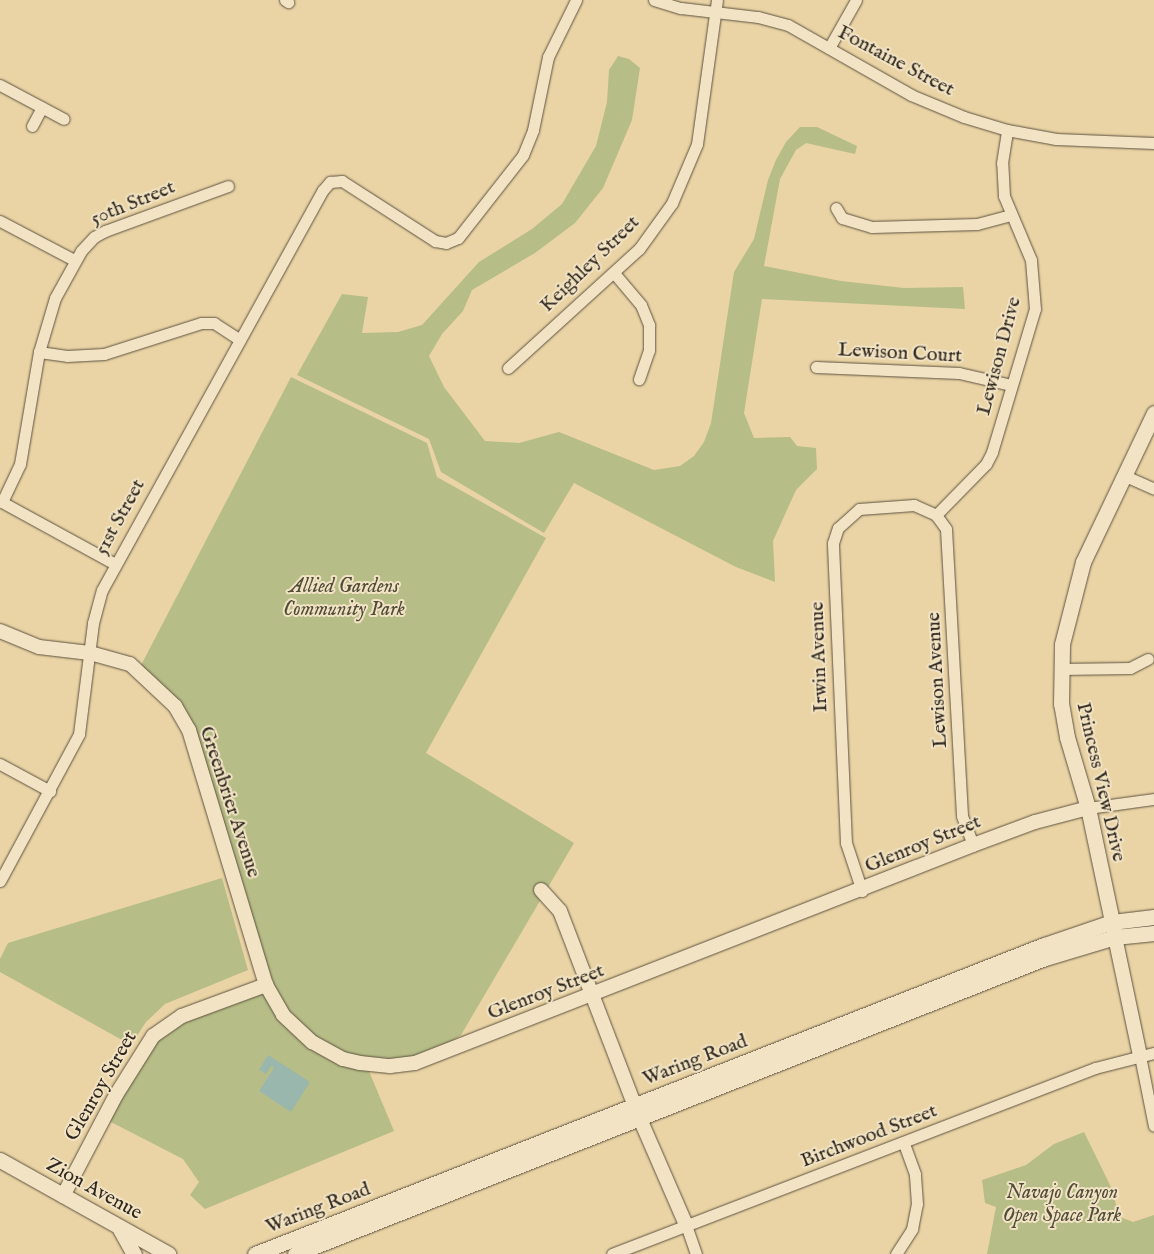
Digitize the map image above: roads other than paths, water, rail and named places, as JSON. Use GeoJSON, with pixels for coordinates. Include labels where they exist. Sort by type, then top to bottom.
{"type":"FeatureCollection","features":[{"type":"Feature","properties":{"kind":"main road","name":"Princess View Drive"},"geometry":{"type":"LineString","coordinates":[[1113,930],[1088,808],[1067,737],[1061,704],[1060,669],[1070,605],[1083,562],[1154,413]]}},
{"type":"Feature","properties":{"kind":"main road","name":"Waring Road"},"geometry":{"type":"LineString","coordinates":[[254,1254],[638,1112],[1045,958],[1113,930],[1154,917]]}},
{"type":"Feature","properties":{"kind":"main road","name":"Waring Road"},"geometry":{"type":"LineString","coordinates":[[1113,930],[1154,933]]}},
{"type":"Feature","properties":{"kind":"main road","name":"Waring Road"},"geometry":{"type":"LineString","coordinates":[[295,1254],[638,1112]]}},
{"type":"Feature","properties":{"kind":"main road","name":"Zion Avenue"},"geometry":{"type":"LineString","coordinates":[[0,1160],[168,1254]]}},
{"type":"Feature","properties":{"kind":"main road"},"geometry":{"type":"LineString","coordinates":[[118,1225],[134,1254]]}},
{"type":"Feature","properties":{"kind":"street","name":"51st Street"},"geometry":{"type":"LineString","coordinates":[[0,881],[79,734],[93,623],[102,590],[323,190],[330,182],[342,181],[435,241],[446,243],[458,238],[523,155],[533,130],[548,57],[576,0]]}},
{"type":"Feature","properties":{"kind":"street","name":"Fontaine Street"},"geometry":{"type":"LineString","coordinates":[[654,0],[716,6],[788,25],[911,95],[964,117],[1007,130],[1056,139],[1154,143]]}},
{"type":"Feature","properties":{"kind":"street"},"geometry":{"type":"LineString","coordinates":[[829,48],[856,0]]}},
{"type":"Feature","properties":{"kind":"street","name":"Keighley Street"},"geometry":{"type":"LineString","coordinates":[[508,368],[614,273],[656,226],[687,172],[697,144],[716,6]]}},
{"type":"Feature","properties":{"kind":"street"},"geometry":{"type":"LineString","coordinates":[[0,85],[64,119]]}},
{"type":"Feature","properties":{"kind":"street"},"geometry":{"type":"LineString","coordinates":[[32,126],[42,107]]}},
{"type":"Feature","properties":{"kind":"street","name":"Lewison Drive"},"geometry":{"type":"LineString","coordinates":[[936,515],[986,464],[1035,309],[1031,260],[1004,196],[1002,163],[1007,130]]}},
{"type":"Feature","properties":{"kind":"street","name":"50th Street"},"geometry":{"type":"LineString","coordinates":[[1,501],[20,464],[39,352],[55,298],[74,260],[99,234],[228,186]]}},
{"type":"Feature","properties":{"kind":"street"},"geometry":{"type":"LineString","coordinates":[[836,208],[842,218],[881,227],[977,224],[1011,215]]}},
{"type":"Feature","properties":{"kind":"street"},"geometry":{"type":"LineString","coordinates":[[0,221],[74,260]]}},
{"type":"Feature","properties":{"kind":"street"},"geometry":{"type":"LineString","coordinates":[[614,273],[641,305],[649,325],[649,350],[639,379]]}},
{"type":"Feature","properties":{"kind":"street"},"geometry":{"type":"LineString","coordinates":[[39,352],[67,356],[104,354],[201,323],[214,323],[240,340]]}},
{"type":"Feature","properties":{"kind":"street","name":"Lewison Court"},"geometry":{"type":"LineString","coordinates":[[816,367],[959,373],[1011,385]]}},
{"type":"Feature","properties":{"kind":"street"},"geometry":{"type":"LineString","coordinates":[[1123,475],[1154,489]]}},
{"type":"Feature","properties":{"kind":"street"},"geometry":{"type":"LineString","coordinates":[[1,501],[115,564]]}},
{"type":"Feature","properties":{"kind":"street","name":"Irwin Avenue"},"geometry":{"type":"LineString","coordinates":[[862,890],[846,844],[833,543],[838,528],[859,509],[914,505],[936,515]]}},
{"type":"Feature","properties":{"kind":"street","name":"Lewison Avenue"},"geometry":{"type":"LineString","coordinates":[[936,515],[946,530],[949,542],[962,816],[973,845]]}},
{"type":"Feature","properties":{"kind":"street","name":"Greenbrier Avenue"},"geometry":{"type":"LineString","coordinates":[[0,631],[39,647],[90,653],[130,664],[175,706],[188,730],[266,985]]}},
{"type":"Feature","properties":{"kind":"street"},"geometry":{"type":"LineString","coordinates":[[1060,669],[1130,668],[1148,658]]}},
{"type":"Feature","properties":{"kind":"street"},"geometry":{"type":"LineString","coordinates":[[0,764],[50,791]]}},
{"type":"Feature","properties":{"kind":"street","name":"Glenroy Street"},"geometry":{"type":"LineString","coordinates":[[63,1196],[116,1095],[153,1036],[182,1016],[266,985],[284,1015],[312,1042],[343,1059],[390,1066],[415,1064],[1035,822],[1088,808],[1154,799]]}},
{"type":"Feature","properties":{"kind":"street"},"geometry":{"type":"LineString","coordinates":[[541,890],[560,911],[638,1112],[686,1225],[696,1254]]}},
{"type":"Feature","properties":{"kind":"street"},"geometry":{"type":"LineString","coordinates":[[1113,930],[1147,1054],[1154,1126]]}},
{"type":"Feature","properties":{"kind":"street","name":"Birchwood Street"},"geometry":{"type":"LineString","coordinates":[[612,1254],[1095,1068],[1147,1054]]}},
{"type":"Feature","properties":{"kind":"street"},"geometry":{"type":"LineString","coordinates":[[896,1254],[912,1229],[917,1204],[915,1174],[904,1143]]}},
{"type":"Feature","properties":{"kind":"water"},"geometry":{"type":"Polygon","coordinates":[[[268,1055],[310,1082],[291,1112],[259,1091],[274,1068],[271,1066],[266,1074],[259,1070],[268,1055]]]}},
{"type":"Feature","properties":{"kind":"park label","name":"Allied Gardens Community Park"},"geometry":{"type":"Point","coordinates":[344,598]}},
{"type":"Feature","properties":{"kind":"park label","name":"Navajo Canyon Open Space Park"},"geometry":{"type":"Point","coordinates":[1062,1204]}}]}
